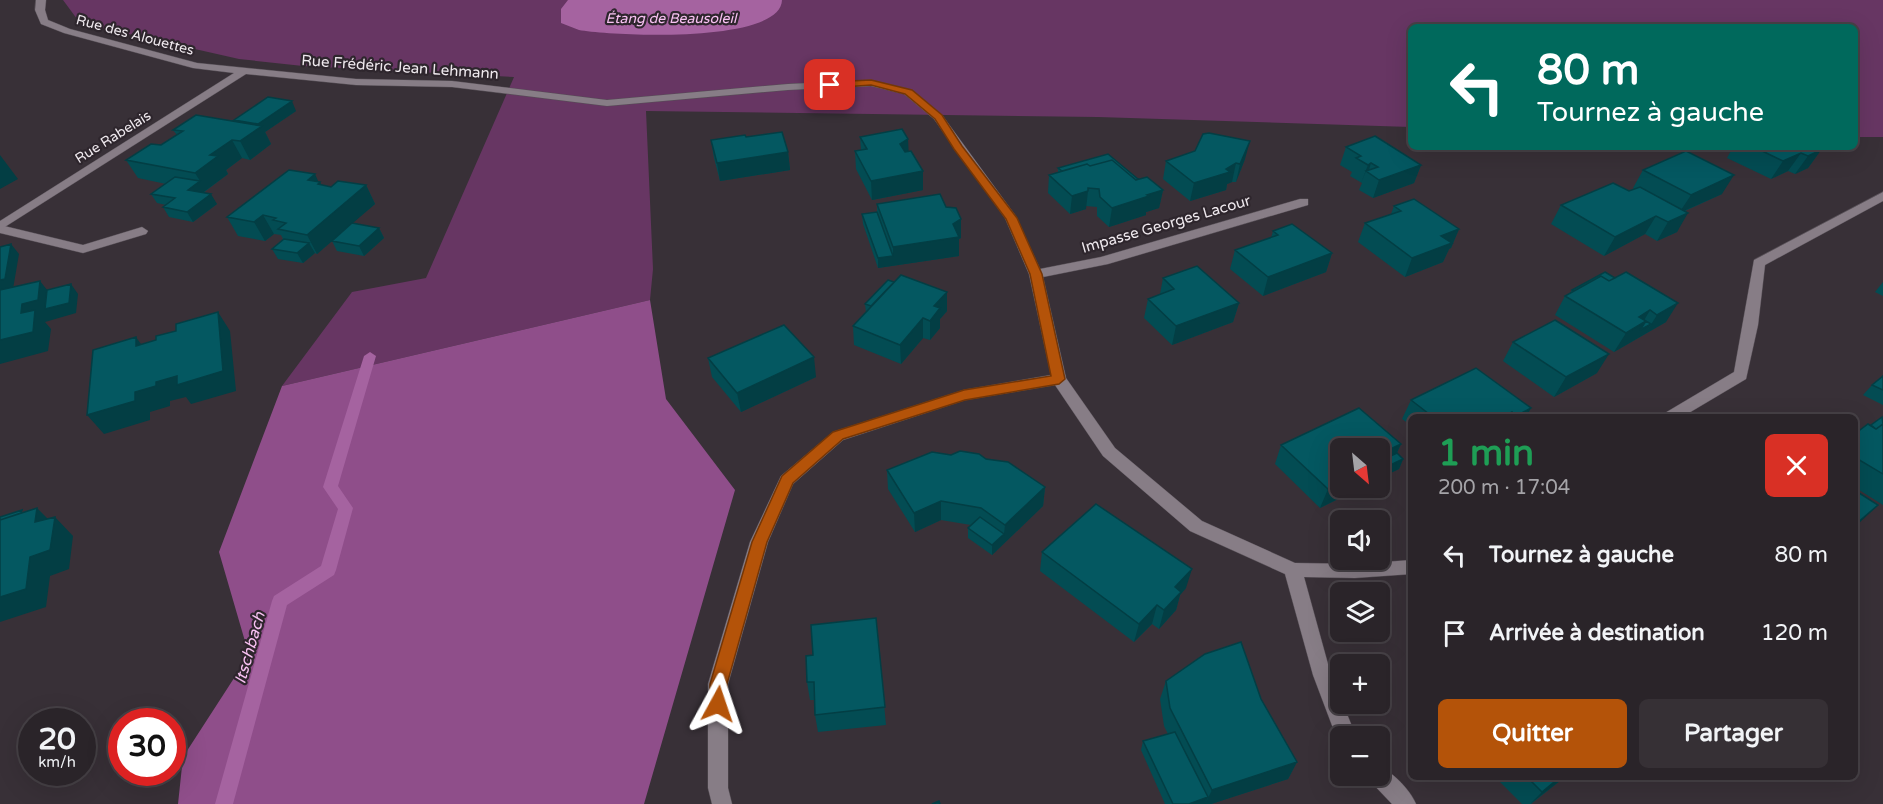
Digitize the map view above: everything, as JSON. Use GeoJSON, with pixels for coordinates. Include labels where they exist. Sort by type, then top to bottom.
{"type":"FeatureCollection","features":[{"type":"Feature","properties":{"kind":"street","name":"Rue des Alouettes"},"geometry":{"type":"LineString","coordinates":[[41,0],[40,10],[44,22],[67,31],[178,62],[242,72]]}},
{"type":"Feature","properties":{"kind":"street","name":"Rue Rabelais"},"geometry":{"type":"LineString","coordinates":[[0,227],[242,72]]}},
{"type":"Feature","properties":{"kind":"street","name":"Rue Frédéric Jean Lehmann"},"geometry":{"type":"LineString","coordinates":[[242,72],[356,82],[452,84],[607,103],[694,98],[788,87],[871,83],[908,92],[938,117],[1011,218],[1036,274],[1059,379],[1109,452],[1196,525],[1293,570],[1355,571],[1408,567]]}},
{"type":"Feature","properties":{"kind":"street"},"geometry":{"type":"LineString","coordinates":[[1675,414],[1741,375],[1751,325],[1759,262],[1883,196]]}},
{"type":"Feature","properties":{"kind":"street","name":"Impasse Georges Lacour"},"geometry":{"type":"LineString","coordinates":[[1036,274],[1104,261],[1304,202]]}},
{"type":"Feature","properties":{"kind":"street"},"geometry":{"type":"LineString","coordinates":[[0,227],[83,249],[142,231]]}},
{"type":"Feature","properties":{"kind":"street"},"geometry":{"type":"LineString","coordinates":[[722,804],[718,788],[718,684],[759,542],[787,480],[838,436],[964,395],[1059,379]]}},
{"type":"Feature","properties":{"kind":"street"},"geometry":{"type":"LineString","coordinates":[[1293,570],[1322,675],[1342,726]]}},
{"type":"Feature","properties":{"kind":"street"},"geometry":{"type":"LineString","coordinates":[[1388,786],[1406,804]]}},
{"type":"Feature","properties":{"kind":"shaded area"},"geometry":{"type":"Polygon","coordinates":[[[63,0],[1883,0],[1883,137],[1858,137],[1858,24],[1408,24],[1408,127],[1098,117],[646,111],[653,269],[650,300],[282,386],[352,292],[426,278],[514,77],[303,66],[239,59],[80,23],[63,0]]]}},
{"type":"Feature","properties":{"kind":"shaded area"},"geometry":{"type":"Polygon","coordinates":[[[650,300],[666,399],[735,490],[644,804],[178,804],[180,786],[186,786],[186,752],[249,655],[219,552],[282,386],[650,300]]]}},
{"type":"Feature","properties":{"kind":"water","name":"Étang de Beausoleil"},"geometry":{"type":"Polygon","coordinates":[[[568,0],[782,0],[774,14],[754,24],[692,34],[657,35],[579,30],[561,23],[561,9],[568,0]]]}},
{"type":"Feature","properties":{"kind":"building"},"geometry":{"type":"Polygon","coordinates":[[[268,97],[292,101],[258,124],[234,120],[268,97]]]}},
{"type":"Feature","properties":{"kind":"building"},"geometry":{"type":"Polygon","coordinates":[[[196,115],[262,126],[240,141],[232,140],[210,155],[218,156],[195,173],[126,160],[151,144],[161,145],[183,131],[173,130],[196,115]]]}},
{"type":"Feature","properties":{"kind":"building"},"geometry":{"type":"Polygon","coordinates":[[[902,129],[908,139],[900,144],[905,152],[911,151],[923,171],[871,181],[855,151],[867,149],[860,137],[902,129]]]}},
{"type":"Feature","properties":{"kind":"building"},"geometry":{"type":"Polygon","coordinates":[[[782,132],[788,152],[717,163],[711,140],[782,132]]]}},
{"type":"Feature","properties":{"kind":"building"},"geometry":{"type":"Polygon","coordinates":[[[1209,133],[1250,141],[1240,164],[1236,163],[1226,169],[1230,172],[1194,183],[1166,161],[1195,151],[1203,134],[1209,133]]]}},
{"type":"Feature","properties":{"kind":"building"},"geometry":{"type":"Polygon","coordinates":[[[1375,136],[1421,165],[1379,180],[1366,171],[1378,167],[1371,163],[1368,165],[1356,158],[1361,156],[1346,147],[1375,136]]]}},
{"type":"Feature","properties":{"kind":"building"},"geometry":{"type":"Polygon","coordinates":[[[1760,150],[1821,150],[1808,156],[1801,153],[1783,161],[1760,150]]]}},
{"type":"Feature","properties":{"kind":"building"},"geometry":{"type":"Polygon","coordinates":[[[1686,151],[1734,175],[1691,195],[1643,170],[1686,151]]]}},
{"type":"Feature","properties":{"kind":"building"},"geometry":{"type":"Polygon","coordinates":[[[1108,154],[1138,179],[1136,180],[1112,160],[1062,171],[1058,168],[1108,154]]]}},
{"type":"Feature","properties":{"kind":"building"},"geometry":{"type":"Polygon","coordinates":[[[1112,160],[1136,180],[1147,177],[1163,190],[1112,208],[1100,197],[1099,189],[1088,188],[1088,191],[1072,196],[1049,175],[1087,164],[1090,166],[1112,160]]]}},
{"type":"Feature","properties":{"kind":"building"},"geometry":{"type":"Polygon","coordinates":[[[289,170],[315,174],[308,180],[331,187],[338,181],[366,185],[307,235],[278,229],[286,223],[263,215],[254,222],[227,217],[289,170]]]}},
{"type":"Feature","properties":{"kind":"building"},"geometry":{"type":"Polygon","coordinates":[[[175,177],[200,181],[188,190],[211,194],[187,212],[163,207],[175,198],[151,194],[175,177]]]}},
{"type":"Feature","properties":{"kind":"building"},"geometry":{"type":"Polygon","coordinates":[[[1613,183],[1629,191],[1640,187],[1688,213],[1668,222],[1656,216],[1615,237],[1561,205],[1613,183]]]}},
{"type":"Feature","properties":{"kind":"building"},"geometry":{"type":"Polygon","coordinates":[[[940,194],[946,207],[956,208],[961,219],[953,224],[959,237],[893,247],[877,204],[940,194]]]}},
{"type":"Feature","properties":{"kind":"building"},"geometry":{"type":"Polygon","coordinates":[[[1414,199],[1459,229],[1441,236],[1452,243],[1412,258],[1365,223],[1401,211],[1394,206],[1414,199]]]}},
{"type":"Feature","properties":{"kind":"building"},"geometry":{"type":"Polygon","coordinates":[[[877,212],[893,256],[878,258],[862,214],[877,212]]]}},
{"type":"Feature","properties":{"kind":"building"},"geometry":{"type":"Polygon","coordinates":[[[352,223],[379,228],[359,246],[332,241],[352,223]]]}},
{"type":"Feature","properties":{"kind":"building"},"geometry":{"type":"Polygon","coordinates":[[[1292,224],[1332,253],[1268,277],[1235,250],[1278,235],[1273,231],[1292,224]]]}},
{"type":"Feature","properties":{"kind":"building"},"geometry":{"type":"Polygon","coordinates":[[[284,239],[309,243],[297,253],[272,249],[284,239]]]}},
{"type":"Feature","properties":{"kind":"building"},"geometry":{"type":"Polygon","coordinates":[[[11,244],[5,279],[0,280],[0,247],[11,244]]]}},
{"type":"Feature","properties":{"kind":"building"},"geometry":{"type":"Polygon","coordinates":[[[1197,266],[1239,303],[1176,326],[1148,299],[1174,289],[1163,278],[1197,266]]]}},
{"type":"Feature","properties":{"kind":"building"},"geometry":{"type":"Polygon","coordinates":[[[1605,272],[1615,278],[1609,281],[1601,276],[1572,290],[1605,272]]]}},
{"type":"Feature","properties":{"kind":"building"},"geometry":{"type":"Polygon","coordinates":[[[1626,272],[1678,303],[1657,315],[1650,310],[1639,317],[1646,321],[1626,333],[1565,296],[1601,276],[1609,281],[1626,272]]]}},
{"type":"Feature","properties":{"kind":"building"},"geometry":{"type":"Polygon","coordinates":[[[901,275],[947,292],[934,306],[940,308],[930,321],[923,318],[900,345],[853,326],[901,275]]]}},
{"type":"Feature","properties":{"kind":"building"},"geometry":{"type":"Polygon","coordinates":[[[888,280],[894,282],[871,306],[865,304],[888,280]]]}},
{"type":"Feature","properties":{"kind":"building"},"geometry":{"type":"Polygon","coordinates":[[[40,281],[38,300],[22,304],[21,313],[35,310],[33,332],[0,340],[0,290],[40,281]]]}},
{"type":"Feature","properties":{"kind":"building"},"geometry":{"type":"Polygon","coordinates":[[[71,284],[69,303],[45,309],[47,290],[71,284]]]}},
{"type":"Feature","properties":{"kind":"building"},"geometry":{"type":"Polygon","coordinates":[[[218,312],[223,371],[177,385],[177,376],[156,382],[156,386],[135,392],[135,401],[87,415],[93,350],[136,337],[136,346],[156,340],[156,336],[176,331],[176,324],[218,312]]]}},
{"type":"Feature","properties":{"kind":"building"},"geometry":{"type":"Polygon","coordinates":[[[1555,320],[1609,354],[1566,377],[1513,342],[1555,320]]]}},
{"type":"Feature","properties":{"kind":"building"},"geometry":{"type":"Polygon","coordinates":[[[1646,321],[1651,324],[1640,330],[1646,321]]]}},
{"type":"Feature","properties":{"kind":"building"},"geometry":{"type":"Polygon","coordinates":[[[784,325],[814,357],[737,393],[708,358],[784,325]]]}},
{"type":"Feature","properties":{"kind":"building"},"geometry":{"type":"Polygon","coordinates":[[[1476,368],[1531,408],[1520,414],[1512,412],[1508,414],[1429,414],[1411,400],[1476,368]]]}},
{"type":"Feature","properties":{"kind":"building"},"geometry":{"type":"Polygon","coordinates":[[[1883,376],[1883,390],[1872,385],[1883,376]]]}},
{"type":"Feature","properties":{"kind":"building"},"geometry":{"type":"Polygon","coordinates":[[[1359,408],[1401,444],[1390,449],[1390,438],[1330,438],[1330,488],[1328,489],[1281,445],[1359,408]]]}},
{"type":"Feature","properties":{"kind":"building"},"geometry":{"type":"Polygon","coordinates":[[[1882,417],[1883,424],[1876,429],[1871,425],[1882,417]]]}},
{"type":"Feature","properties":{"kind":"building"},"geometry":{"type":"Polygon","coordinates":[[[1868,424],[1876,429],[1883,424],[1883,474],[1858,459],[1858,432],[1868,424]]]}},
{"type":"Feature","properties":{"kind":"building"},"geometry":{"type":"Polygon","coordinates":[[[960,451],[979,454],[986,459],[1008,462],[1045,487],[1005,525],[981,508],[941,501],[914,513],[887,470],[932,452],[951,455],[960,451]]]}},
{"type":"Feature","properties":{"kind":"building"},"geometry":{"type":"Polygon","coordinates":[[[1397,453],[1403,459],[1390,465],[1390,456],[1397,453]]]}},
{"type":"Feature","properties":{"kind":"building"},"geometry":{"type":"Polygon","coordinates":[[[1858,492],[1878,505],[1858,522],[1858,492]]]}},
{"type":"Feature","properties":{"kind":"building"},"geometry":{"type":"Polygon","coordinates":[[[1096,504],[1192,569],[1175,587],[1181,592],[1164,610],[1157,605],[1139,624],[1042,552],[1096,504]]]}},
{"type":"Feature","properties":{"kind":"building"},"geometry":{"type":"Polygon","coordinates":[[[37,508],[35,522],[55,517],[50,550],[30,557],[26,589],[0,597],[0,520],[37,508]]]}},
{"type":"Feature","properties":{"kind":"building"},"geometry":{"type":"Polygon","coordinates":[[[22,510],[21,513],[0,520],[0,517],[22,510]]]}},
{"type":"Feature","properties":{"kind":"building"},"geometry":{"type":"Polygon","coordinates":[[[980,517],[1004,534],[992,545],[968,528],[980,517]]]}},
{"type":"Feature","properties":{"kind":"building"},"geometry":{"type":"Polygon","coordinates":[[[876,618],[885,707],[815,715],[814,682],[807,682],[806,656],[813,655],[811,625],[876,618]]]}},
{"type":"Feature","properties":{"kind":"building"},"geometry":{"type":"Polygon","coordinates":[[[1241,642],[1261,699],[1297,762],[1212,790],[1170,708],[1166,681],[1205,654],[1241,642]]]}},
{"type":"Feature","properties":{"kind":"building"},"geometry":{"type":"Polygon","coordinates":[[[1175,732],[1208,797],[1189,804],[1173,804],[1143,741],[1175,732]]]}},
{"type":"Feature","properties":{"kind":"building"},"geometry":{"type":"Polygon","coordinates":[[[1530,780],[1556,780],[1542,792],[1530,780]]]}},
{"type":"Feature","properties":{"kind":"waterway","name":"Itschbach"},"geometry":{"type":"LineString","coordinates":[[224,804],[280,601],[328,570],[346,508],[330,487],[370,356]]}},
{"type":"Feature","properties":{"kind":"route"},"geometry":{"type":"LineString","coordinates":[[718,704],[718,684],[759,542],[787,480],[838,436],[964,395],[1059,379],[1036,274],[1011,218],[938,117],[908,92],[871,83],[830,85]]}}]}
